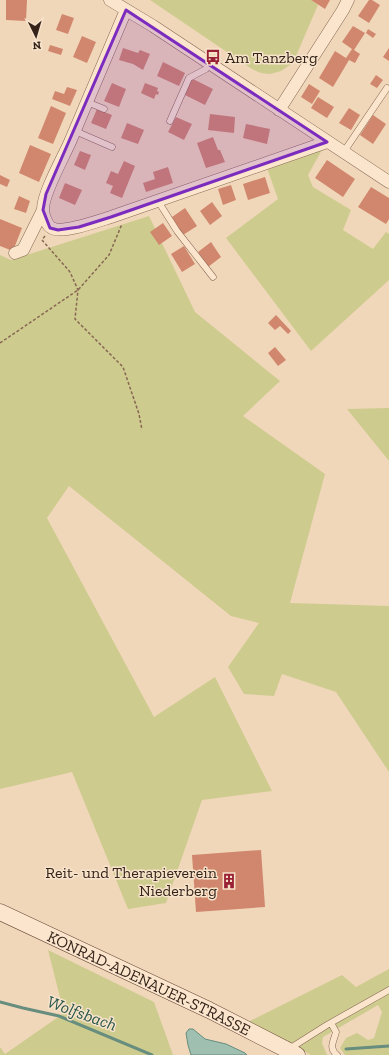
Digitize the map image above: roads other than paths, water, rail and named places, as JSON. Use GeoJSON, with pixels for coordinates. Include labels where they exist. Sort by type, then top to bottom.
{"type":"FeatureCollection","features":[{"type":"Feature","properties":{"kind":"street"},"geometry":{"type":"LineString","coordinates":[[110,0],[209,63],[389,182]]}},
{"type":"Feature","properties":{"kind":"street"},"geometry":{"type":"LineString","coordinates":[[280,110],[348,0]]}},
{"type":"Feature","properties":{"kind":"street"},"geometry":{"type":"LineString","coordinates":[[15,253],[23,250],[43,210],[46,194],[126,10]]}},
{"type":"Feature","properties":{"kind":"street"},"geometry":{"type":"LineString","coordinates":[[43,210],[50,228],[58,230],[79,227],[128,212],[327,142]]}},
{"type":"Feature","properties":{"kind":"street","name":"KONRAD-ADENAUER-STRASSE"},"geometry":{"type":"LineString","coordinates":[[0,912],[209,1010],[292,1053]]}},
{"type":"Feature","properties":{"kind":"lane"},"geometry":{"type":"LineString","coordinates":[[170,122],[189,78],[206,69],[209,63]]}},
{"type":"Feature","properties":{"kind":"lane"},"geometry":{"type":"LineString","coordinates":[[343,153],[387,88]]}},
{"type":"Feature","properties":{"kind":"lane"},"geometry":{"type":"LineString","coordinates":[[87,102],[104,109]]}},
{"type":"Feature","properties":{"kind":"lane"},"geometry":{"type":"LineString","coordinates":[[74,131],[112,146]]}},
{"type":"Feature","properties":{"kind":"lane"},"geometry":{"type":"LineString","coordinates":[[158,201],[177,231],[213,277]]}},
{"type":"Feature","properties":{"kind":"lane"},"geometry":{"type":"LineString","coordinates":[[292,1053],[331,1022],[389,990]]}},
{"type":"Feature","properties":{"kind":"lane"},"geometry":{"type":"LineString","coordinates":[[331,1022],[336,1032],[332,1049],[337,1055]]}},
{"type":"Feature","properties":{"kind":"waterway","name":"Wolfsbach"},"geometry":{"type":"LineString","coordinates":[[0,1002],[59,1016],[152,1055]]}},
{"type":"Feature","properties":{"kind":"waterway","name":"Wolfsbach"},"geometry":{"type":"LineString","coordinates":[[346,1049],[389,1046]]}},
{"type":"Feature","properties":{"kind":"place","name":"Am Tanzberg"},"geometry":{"type":"Point","coordinates":[213,57]}},
{"type":"Feature","properties":{"kind":"place","name":"Reit- und Therapieverein Niederberg"},"geometry":{"type":"Point","coordinates":[229,881]}}]}
